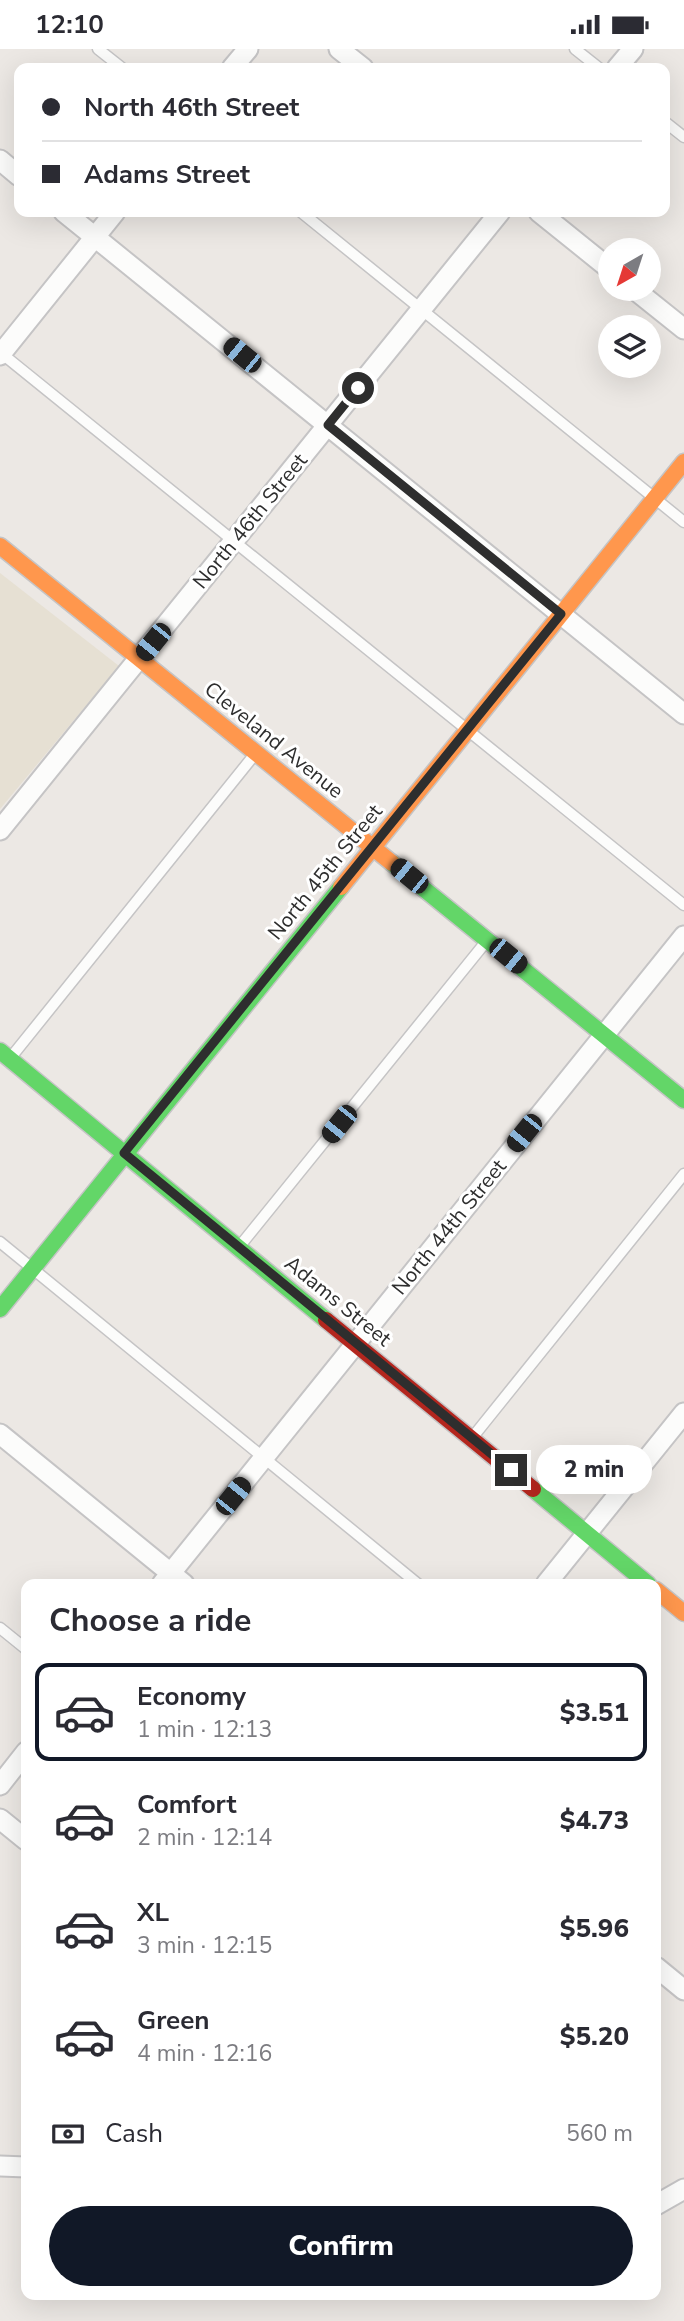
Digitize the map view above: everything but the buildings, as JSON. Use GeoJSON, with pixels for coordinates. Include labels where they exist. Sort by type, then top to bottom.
{"type":"FeatureCollection","features":[{"type":"Feature","properties":{"kind":"street"},"geometry":{"type":"LineString","coordinates":[[236,63],[248,49]]}},
{"type":"Feature","properties":{"kind":"street"},"geometry":{"type":"LineString","coordinates":[[339,49],[357,63]]}},
{"type":"Feature","properties":{"kind":"street"},"geometry":{"type":"LineString","coordinates":[[621,63],[633,49]]}},
{"type":"Feature","properties":{"kind":"street"},"geometry":{"type":"LineString","coordinates":[[0,160],[14,172]]}},
{"type":"Feature","properties":{"kind":"street"},"geometry":{"type":"LineString","coordinates":[[70,217],[684,714]]}},
{"type":"Feature","properties":{"kind":"street"},"geometry":{"type":"LineString","coordinates":[[1,354],[111,217]]}},
{"type":"Feature","properties":{"kind":"street","name":"North 46th Street"},"geometry":{"type":"LineString","coordinates":[[0,830],[496,217]]}},
{"type":"Feature","properties":{"kind":"street"},"geometry":{"type":"LineString","coordinates":[[545,217],[598,260]]}},
{"type":"Feature","properties":{"kind":"street"},"geometry":{"type":"LineString","coordinates":[[649,301],[684,329]]}},
{"type":"Feature","properties":{"kind":"street","name":"North 45th Street"},"geometry":{"type":"LineString","coordinates":[[0,1309],[684,462]]}},
{"type":"Feature","properties":{"kind":"street","name":"Cleveland Avenue"},"geometry":{"type":"LineString","coordinates":[[0,546],[684,1100]]}},
{"type":"Feature","properties":{"kind":"street","name":"North 44th Street"},"geometry":{"type":"LineString","coordinates":[[173,1579],[355,1343],[684,936]]}},
{"type":"Feature","properties":{"kind":"street","name":"Adams Street"},"geometry":{"type":"LineString","coordinates":[[5,1055],[642,1579]]}},
{"type":"Feature","properties":{"kind":"street"},"geometry":{"type":"LineString","coordinates":[[550,1579],[684,1413]]}},
{"type":"Feature","properties":{"kind":"street"},"geometry":{"type":"LineString","coordinates":[[0,1434],[171,1579]]}},
{"type":"Feature","properties":{"kind":"street"},"geometry":{"type":"LineString","coordinates":[[661,1594],[684,1613]]}},
{"type":"Feature","properties":{"kind":"street"},"geometry":{"type":"LineString","coordinates":[[0,1785],[21,1758]]}},
{"type":"Feature","properties":{"kind":"street"},"geometry":{"type":"LineString","coordinates":[[0,1819],[21,1836]]}},
{"type":"Feature","properties":{"kind":"street"},"geometry":{"type":"LineString","coordinates":[[661,1971],[684,1990]]}},
{"type":"Feature","properties":{"kind":"street"},"geometry":{"type":"LineString","coordinates":[[0,2166],[21,2167]]}},
{"type":"Feature","properties":{"kind":"street"},"geometry":{"type":"LineString","coordinates":[[661,2202],[684,2189]]}},
{"type":"Feature","properties":{"kind":"lane"},"geometry":{"type":"LineString","coordinates":[[98,49],[116,63]]}},
{"type":"Feature","properties":{"kind":"lane"},"geometry":{"type":"LineString","coordinates":[[575,49],[593,63]]}},
{"type":"Feature","properties":{"kind":"lane"},"geometry":{"type":"LineString","coordinates":[[670,126],[684,137]]}},
{"type":"Feature","properties":{"kind":"lane"},"geometry":{"type":"LineString","coordinates":[[307,217],[684,522]]}},
{"type":"Feature","properties":{"kind":"lane"},"geometry":{"type":"LineString","coordinates":[[1,354],[684,905]]}},
{"type":"Feature","properties":{"kind":"lane"},"geometry":{"type":"LineString","coordinates":[[5,1055],[256,752]]}},
{"type":"Feature","properties":{"kind":"lane"},"geometry":{"type":"LineString","coordinates":[[239,1248],[488,940]]}},
{"type":"Feature","properties":{"kind":"lane"},"geometry":{"type":"LineString","coordinates":[[471,1438],[684,1174]]}},
{"type":"Feature","properties":{"kind":"lane"},"geometry":{"type":"LineString","coordinates":[[0,1242],[412,1579]]}},
{"type":"Feature","properties":{"kind":"lane"},"geometry":{"type":"LineString","coordinates":[[0,1628],[21,1645]]}},
{"type":"Feature","properties":{"kind":"shaded area"},"geometry":{"type":"Polygon","coordinates":[[[0,573],[119,666],[0,809],[0,573]]]}},
{"type":"Feature","properties":{"kind":"traffic: fast"},"geometry":{"type":"LineString","coordinates":[[392,863],[684,1100]]}},
{"type":"Feature","properties":{"kind":"traffic: fast"},"geometry":{"type":"LineString","coordinates":[[0,1309],[341,887]]}},
{"type":"Feature","properties":{"kind":"traffic: fast"},"geometry":{"type":"LineString","coordinates":[[0,1051],[326,1320]]}},
{"type":"Feature","properties":{"kind":"traffic: fast"},"geometry":{"type":"LineString","coordinates":[[533,1489],[642,1579]]}},
{"type":"Feature","properties":{"kind":"traffic: slow"},"geometry":{"type":"LineString","coordinates":[[341,887],[684,462]]}},
{"type":"Feature","properties":{"kind":"traffic: slow"},"geometry":{"type":"LineString","coordinates":[[0,546],[392,863]]}},
{"type":"Feature","properties":{"kind":"traffic: slow"},"geometry":{"type":"LineString","coordinates":[[661,1594],[684,1613]]}},
{"type":"Feature","properties":{"kind":"traffic: jam"},"geometry":{"type":"LineString","coordinates":[[326,1320],[533,1489]]}},
{"type":"Feature","properties":{"kind":"route"},"geometry":{"type":"LineString","coordinates":[[358,388],[328,425],[561,614],[124,1153],[511,1470]]}}]}
